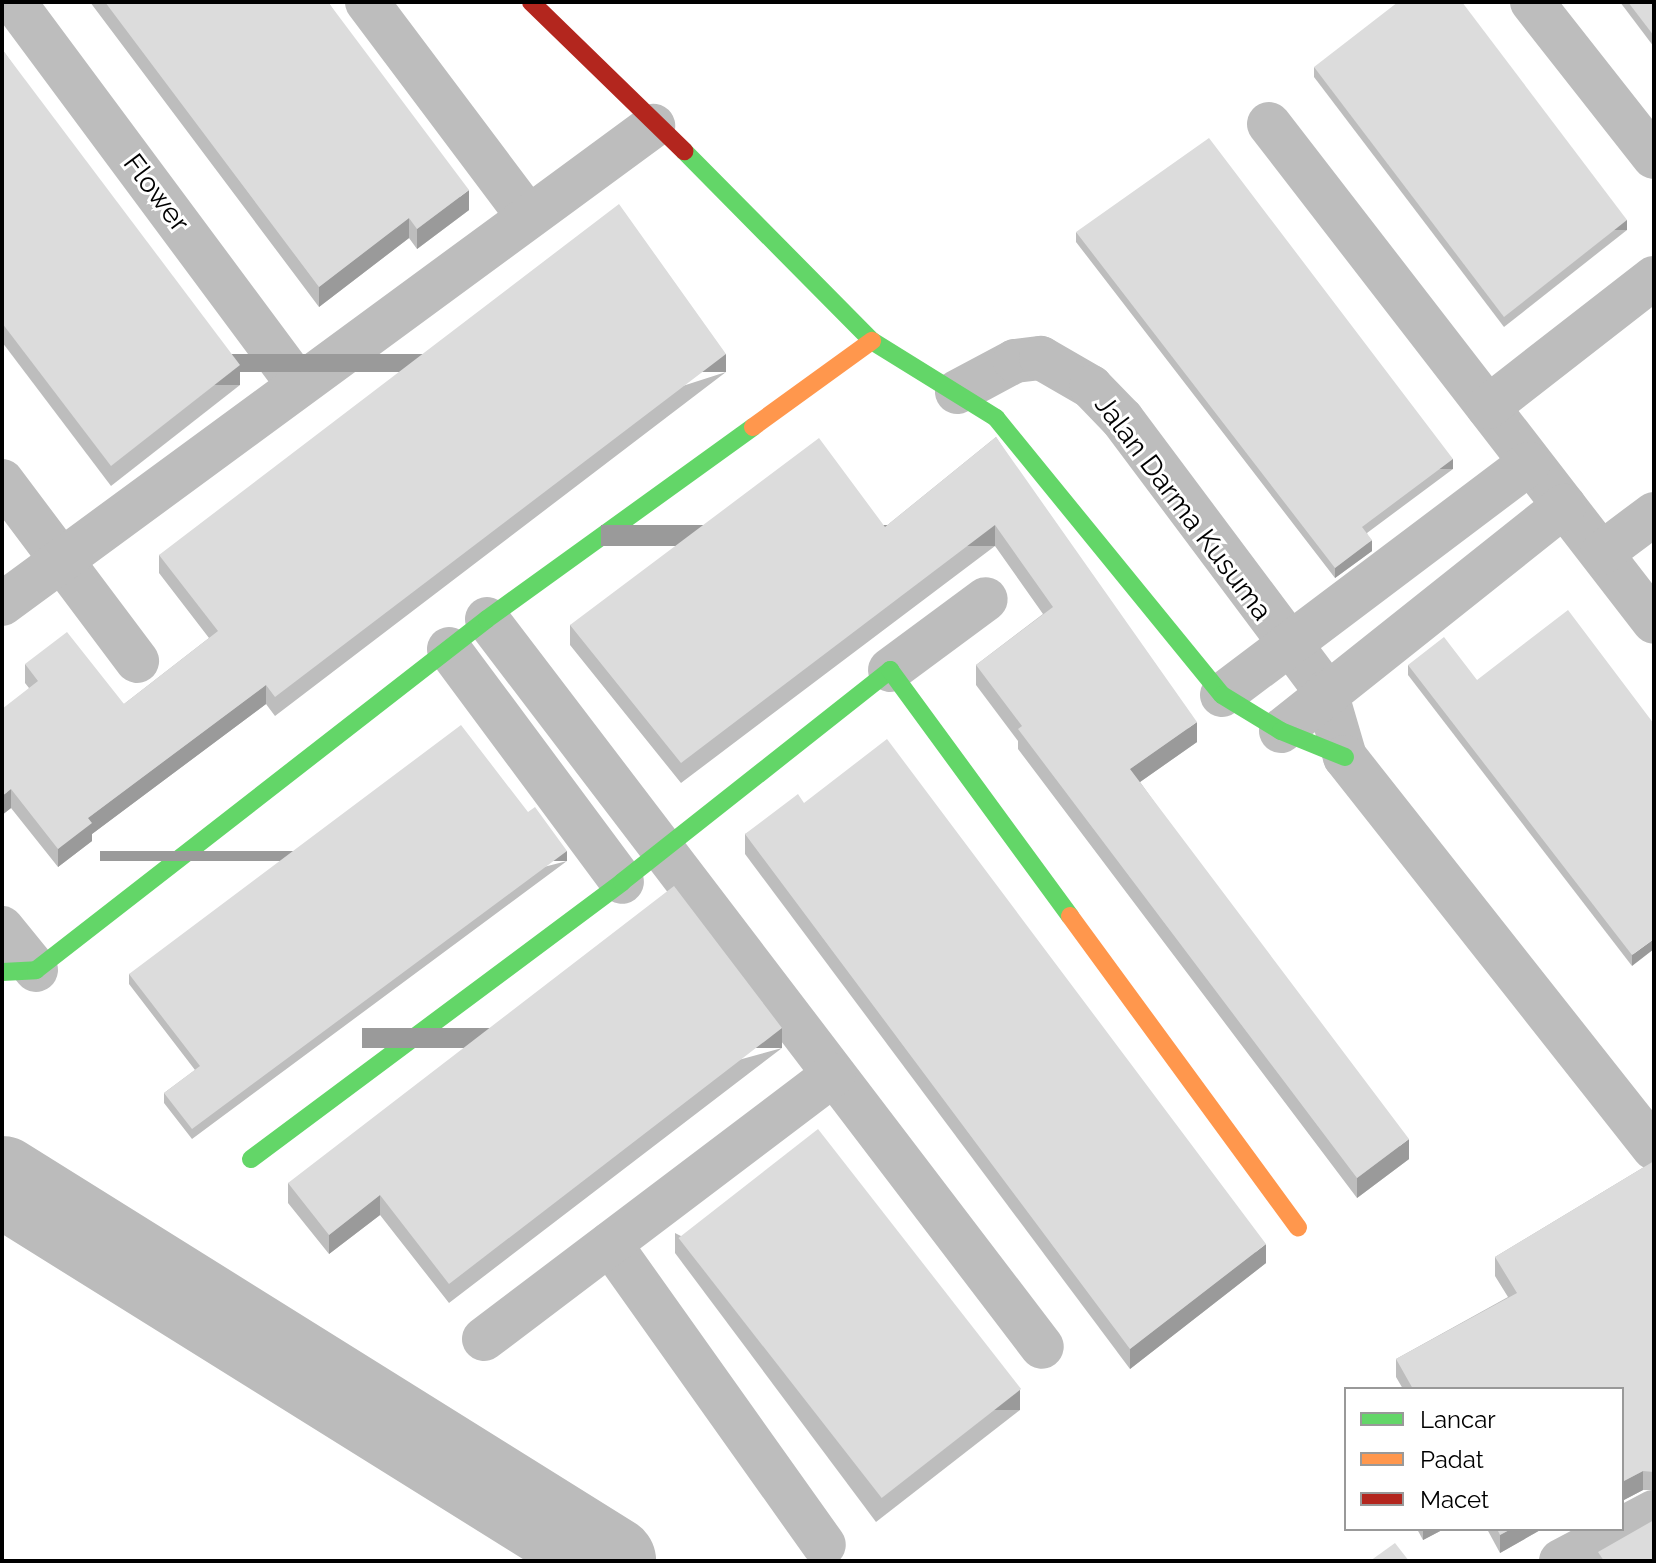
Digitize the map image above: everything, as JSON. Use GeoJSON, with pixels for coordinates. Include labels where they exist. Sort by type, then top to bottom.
{"type":"FeatureCollection","features":[{"type":"Feature","properties":{"kind":"street","name":"Flower"},"geometry":{"type":"LineString","coordinates":[[14,2],[297,383]]}},
{"type":"Feature","properties":{"kind":"street"},"geometry":{"type":"LineString","coordinates":[[367,2],[527,215]]}},
{"type":"Feature","properties":{"kind":"street","name":"Jalan Darma Kusuma"},"geometry":{"type":"LineString","coordinates":[[531,2],[653,126],[802,265],[872,341],[957,392],[1017,440],[1222,695],[1281,731],[1345,757]]}},
{"type":"Feature","properties":{"kind":"street"},"geometry":{"type":"LineString","coordinates":[[1532,2],[1654,157]]}},
{"type":"Feature","properties":{"kind":"street"},"geometry":{"type":"LineString","coordinates":[[1269,124],[1654,622]]}},
{"type":"Feature","properties":{"kind":"street"},"geometry":{"type":"LineString","coordinates":[[2,604],[297,383],[653,126]]}},
{"type":"Feature","properties":{"kind":"street"},"geometry":{"type":"LineString","coordinates":[[1488,407],[1654,278]]}},
{"type":"Feature","properties":{"kind":"street"},"geometry":{"type":"LineString","coordinates":[[2,928],[19,971],[487,619],[872,341]]}},
{"type":"Feature","properties":{"kind":"street","name":"Jalan Darma Kusuma"},"geometry":{"type":"LineString","coordinates":[[957,392],[1015,361],[1041,358],[1091,387],[1122,419],[1287,646],[1326,692],[1345,757],[1652,1141]]}},
{"type":"Feature","properties":{"kind":"street"},"geometry":{"type":"LineString","coordinates":[[1222,695],[1529,464]]}},
{"type":"Feature","properties":{"kind":"street"},"geometry":{"type":"LineString","coordinates":[[2,481],[137,661]]}},
{"type":"Feature","properties":{"kind":"street"},"geometry":{"type":"LineString","coordinates":[[1281,731],[1326,692],[1564,506]]}},
{"type":"Feature","properties":{"kind":"street"},"geometry":{"type":"LineString","coordinates":[[1602,553],[1654,514]]}},
{"type":"Feature","properties":{"kind":"street"},"geometry":{"type":"LineString","coordinates":[[251,1159],[622,882],[890,670],[986,599]]}},
{"type":"Feature","properties":{"kind":"street"},"geometry":{"type":"LineString","coordinates":[[487,619],[1042,1347]]}},
{"type":"Feature","properties":{"kind":"street"},"geometry":{"type":"LineString","coordinates":[[449,649],[622,882]]}},
{"type":"Feature","properties":{"kind":"street"},"geometry":{"type":"LineString","coordinates":[[890,670],[1298,1227]]}},
{"type":"Feature","properties":{"kind":"street"},"geometry":{"type":"LineString","coordinates":[[484,1339],[833,1075]]}},
{"type":"Feature","properties":{"kind":"street"},"geometry":{"type":"LineString","coordinates":[[610,1244],[824,1545]]}},
{"type":"Feature","properties":{"kind":"street"},"geometry":{"type":"LineString","coordinates":[[1624,1528],[1654,1512]]}},
{"type":"Feature","properties":{"kind":"street"},"geometry":{"type":"LineString","coordinates":[[1561,1561],[1618,1531]]}},
{"type":"Feature","properties":{"kind":"building"},"geometry":{"type":"Polygon","coordinates":[[[105,2],[328,2],[469,190],[417,229],[409,218],[319,287],[105,2]]]}},
{"type":"Feature","properties":{"kind":"building"},"geometry":{"type":"Polygon","coordinates":[[[1398,2],[1462,2],[1627,220],[1504,317],[1314,67],[1398,2]]]}},
{"type":"Feature","properties":{"kind":"building"},"geometry":{"type":"Polygon","coordinates":[[[1628,2],[1654,2],[1654,36],[1628,2]]]}},
{"type":"Feature","properties":{"kind":"building"},"geometry":{"type":"Polygon","coordinates":[[[2,49],[240,365],[111,466],[2,323],[2,49]]]}},
{"type":"Feature","properties":{"kind":"building"},"geometry":{"type":"Polygon","coordinates":[[[1209,138],[1453,459],[1362,527],[1372,540],[1335,568],[1076,232],[1209,138]]]}},
{"type":"Feature","properties":{"kind":"building"},"geometry":{"type":"Polygon","coordinates":[[[619,204],[726,354],[275,697],[266,685],[88,818],[92,823],[58,849],[11,789],[2,796],[2,709],[38,681],[25,664],[67,632],[124,704],[218,631],[159,555],[619,204]]]}},
{"type":"Feature","properties":{"kind":"building"},"geometry":{"type":"Polygon","coordinates":[[[996,437],[1197,722],[1130,769],[1409,1139],[1357,1178],[1018,729],[1022,726],[976,665],[1053,607],[995,525],[681,763],[570,625],[819,438],[885,527],[996,437]]]}},
{"type":"Feature","properties":{"kind":"building"},"geometry":{"type":"Polygon","coordinates":[[[1568,610],[1654,724],[1654,939],[1632,955],[1408,665],[1444,637],[1477,680],[1568,610]]]}},
{"type":"Feature","properties":{"kind":"building"},"geometry":{"type":"Polygon","coordinates":[[[461,725],[528,812],[535,807],[567,851],[192,1129],[164,1093],[200,1066],[129,974],[461,725]]]}},
{"type":"Feature","properties":{"kind":"building"},"geometry":{"type":"Polygon","coordinates":[[[887,739],[1266,1244],[1130,1349],[745,834],[798,794],[804,803],[887,739]]]}},
{"type":"Feature","properties":{"kind":"building"},"geometry":{"type":"Polygon","coordinates":[[[674,886],[782,1028],[449,1284],[380,1195],[329,1235],[288,1183],[674,886]]]}},
{"type":"Feature","properties":{"kind":"building"},"geometry":{"type":"Polygon","coordinates":[[[818,1129],[1021,1389],[882,1498],[679,1238],[818,1129]]]}},
{"type":"Feature","properties":{"kind":"building"},"geometry":{"type":"Polygon","coordinates":[[[1654,1161],[1654,1472],[1643,1471],[1624,1481],[1624,1387],[1412,1387],[1396,1359],[1517,1293],[1495,1257],[1654,1161]]]}},
{"type":"Feature","properties":{"kind":"building"},"geometry":{"type":"Polygon","coordinates":[[[1654,1520],[1654,1561],[1604,1561],[1598,1552],[1654,1520]]]}},
{"type":"Feature","properties":{"kind":"building"},"geometry":{"type":"Polygon","coordinates":[[[1395,1543],[1409,1561],[1370,1561],[1395,1543]]]}},
{"type":"Feature","properties":{"kind":"waterway"},"geometry":{"type":"LineString","coordinates":[[2,1181],[611,1561]]}},
{"type":"Feature","properties":{"kind":"traffic: fast"},"geometry":{"type":"LineString","coordinates":[[684,151],[872,341],[996,418],[1222,695],[1281,731],[1345,757]]}},
{"type":"Feature","properties":{"kind":"traffic: fast"},"geometry":{"type":"LineString","coordinates":[[2,972],[36,970],[487,619],[753,427]]}},
{"type":"Feature","properties":{"kind":"traffic: fast"},"geometry":{"type":"LineString","coordinates":[[251,1159],[622,882],[890,670],[1070,916]]}},
{"type":"Feature","properties":{"kind":"traffic: slow"},"geometry":{"type":"LineString","coordinates":[[753,427],[872,341]]}},
{"type":"Feature","properties":{"kind":"traffic: slow"},"geometry":{"type":"LineString","coordinates":[[1070,916],[1298,1227]]}},
{"type":"Feature","properties":{"kind":"traffic: jam"},"geometry":{"type":"LineString","coordinates":[[531,2],[684,151]]}}]}
